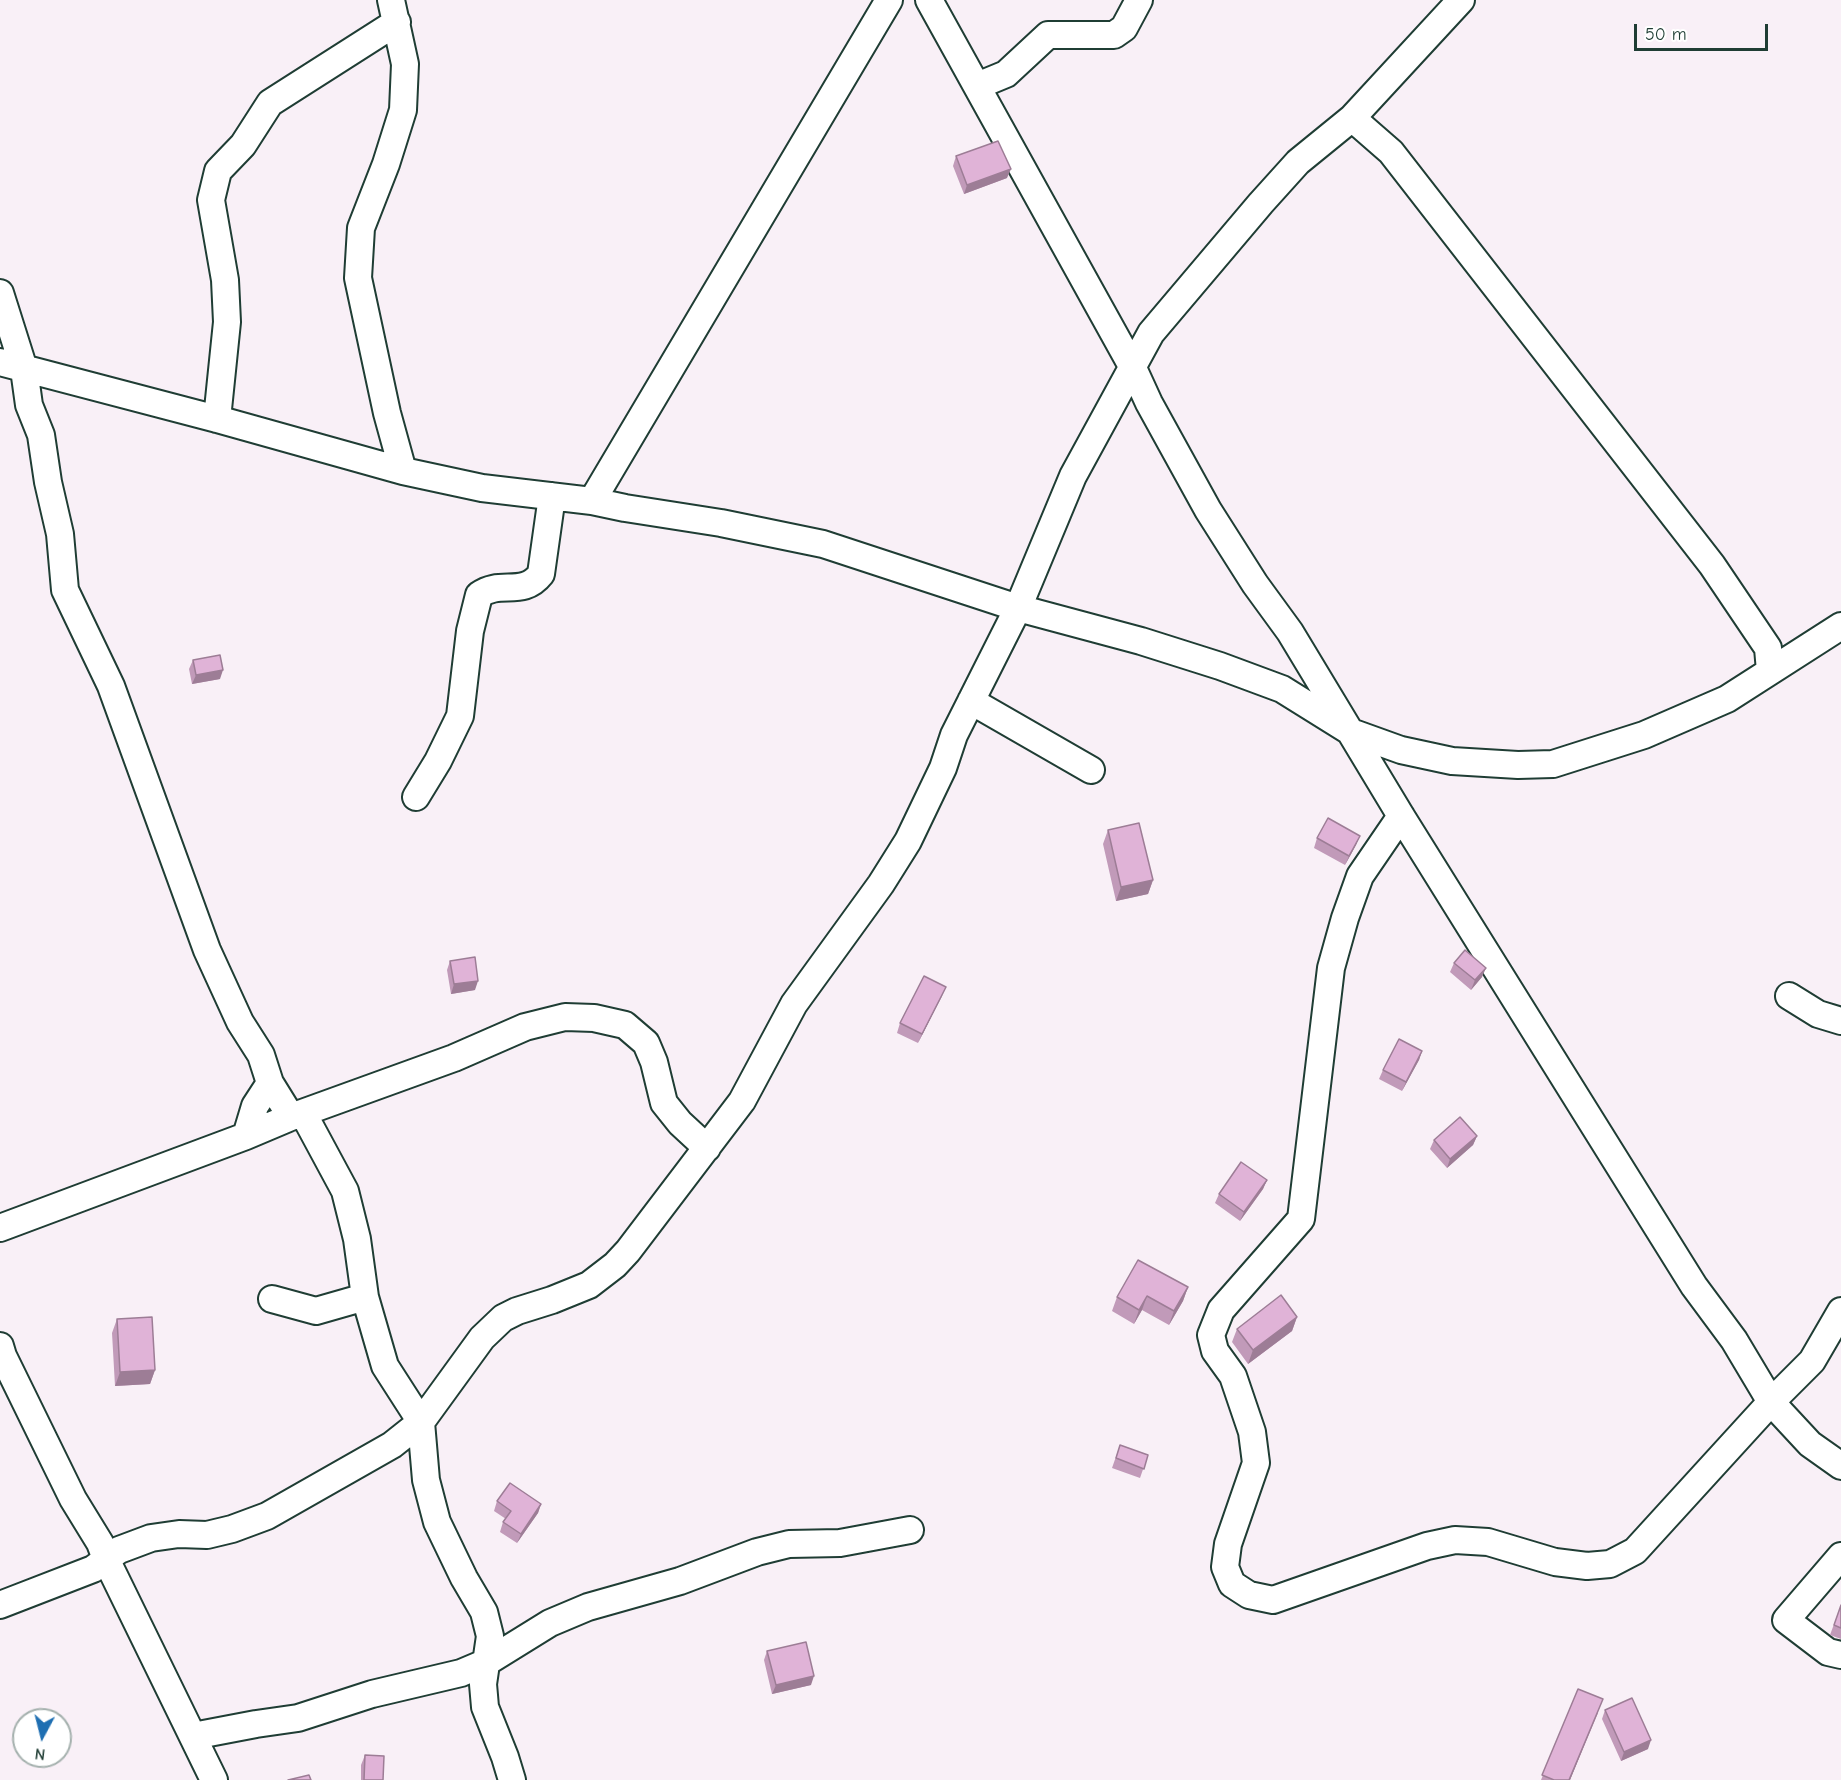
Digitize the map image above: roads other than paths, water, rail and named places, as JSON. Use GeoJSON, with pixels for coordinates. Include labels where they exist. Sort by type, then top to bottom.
{"type":"FeatureCollection","features":[{"type":"Feature","properties":{"kind":"street"},"geometry":{"type":"LineString","coordinates":[[592,501],[889,0]]}},
{"type":"Feature","properties":{"kind":"street"},"geometry":{"type":"LineString","coordinates":[[929,0],[1133,368],[1149,403],[1208,510],[1255,584],[1290,632],[1653,1224],[1694,1286],[1734,1340],[1771,1402],[1810,1444],[1841,1466]]}},
{"type":"Feature","properties":{"kind":"street"},"geometry":{"type":"LineString","coordinates":[[977,86],[1006,74],[1048,34],[1113,35],[1124,28],[1139,0]]}},
{"type":"Feature","properties":{"kind":"street"},"geometry":{"type":"LineString","coordinates":[[0,1605],[93,1569],[119,1550],[152,1538],[179,1534],[207,1535],[232,1529],[267,1516],[392,1445],[421,1422],[491,1327],[517,1311],[589,1285],[615,1265],[628,1251],[742,1101],[794,1004],[881,884],[908,841],[943,768],[954,735],[1018,608],[1073,476],[1151,333],[1298,162],[1352,118],[1461,0]]}},
{"type":"Feature","properties":{"kind":"street"},"geometry":{"type":"LineString","coordinates":[[217,419],[227,322],[225,280],[212,200],[218,171],[243,145],[270,103],[394,11],[405,64],[403,110],[386,164],[361,228],[358,278],[387,413],[403,471]]}},
{"type":"Feature","properties":{"kind":"street"},"geometry":{"type":"LineString","coordinates":[[1352,118],[1391,152],[1712,566],[1769,659]]}},
{"type":"Feature","properties":{"kind":"street"},"geometry":{"type":"LineString","coordinates":[[0,292],[12,365],[41,435],[48,482],[60,534],[65,590],[111,686],[199,930],[240,1023],[261,1055],[270,1083],[297,1115],[345,1191],[357,1239],[365,1297],[385,1366],[421,1422],[426,1480],[436,1522],[484,1612],[490,1636],[483,1684],[484,1707],[512,1780]]}},
{"type":"Feature","properties":{"kind":"street"},"geometry":{"type":"LineString","coordinates":[[12,365],[403,471],[482,488],[592,501],[721,523],[823,544],[1018,608],[1141,641],[1220,666],[1281,689],[1351,732],[1401,750],[1452,761],[1518,765],[1553,764],[1644,735],[1727,699],[1769,659],[1793,656],[1841,626]]}},
{"type":"Feature","properties":{"kind":"street"},"geometry":{"type":"LineString","coordinates":[[416,797],[438,761],[460,716],[470,631],[479,595],[488,589],[518,588],[533,584],[541,574],[552,496]]}},
{"type":"Feature","properties":{"kind":"street"},"geometry":{"type":"LineString","coordinates":[[971,701],[1091,770]]}},
{"type":"Feature","properties":{"kind":"street"},"geometry":{"type":"LineString","coordinates":[[1401,816],[1360,876],[1345,918],[1332,968],[1302,1220],[1221,1310],[1211,1335],[1215,1351],[1233,1376],[1252,1432],[1256,1463],[1228,1544],[1225,1566],[1232,1584],[1249,1595],[1273,1600],[1427,1546],[1455,1540],[1488,1542],[1555,1562],[1587,1566],[1610,1564],[1635,1551],[1771,1402],[1812,1361],[1841,1311]]}},
{"type":"Feature","properties":{"kind":"street"},"geometry":{"type":"LineString","coordinates":[[1790,996],[1818,1014],[1841,1021]]}},
{"type":"Feature","properties":{"kind":"street"},"geometry":{"type":"LineString","coordinates":[[0,1228],[454,1058],[525,1027],[565,1017],[594,1018],[625,1025],[646,1043],[654,1062],[664,1103],[680,1124],[708,1148]]}},
{"type":"Feature","properties":{"kind":"street"},"geometry":{"type":"LineString","coordinates":[[246,1136],[255,1106],[270,1083]]}},
{"type":"Feature","properties":{"kind":"street"},"geometry":{"type":"LineString","coordinates":[[272,1299],[316,1311],[365,1297]]}},
{"type":"Feature","properties":{"kind":"street"},"geometry":{"type":"LineString","coordinates":[[0,1346],[73,1499],[100,1543],[214,1780]]}},
{"type":"Feature","properties":{"kind":"street"},"geometry":{"type":"LineString","coordinates":[[193,1736],[298,1718],[381,1691],[461,1673],[487,1662],[550,1623],[588,1607],[680,1581],[757,1552],[789,1544],[840,1543],[910,1530]]}},
{"type":"Feature","properties":{"kind":"street"},"geometry":{"type":"LineString","coordinates":[[1841,1556],[1786,1620],[1828,1652],[1841,1655]]}}]}
